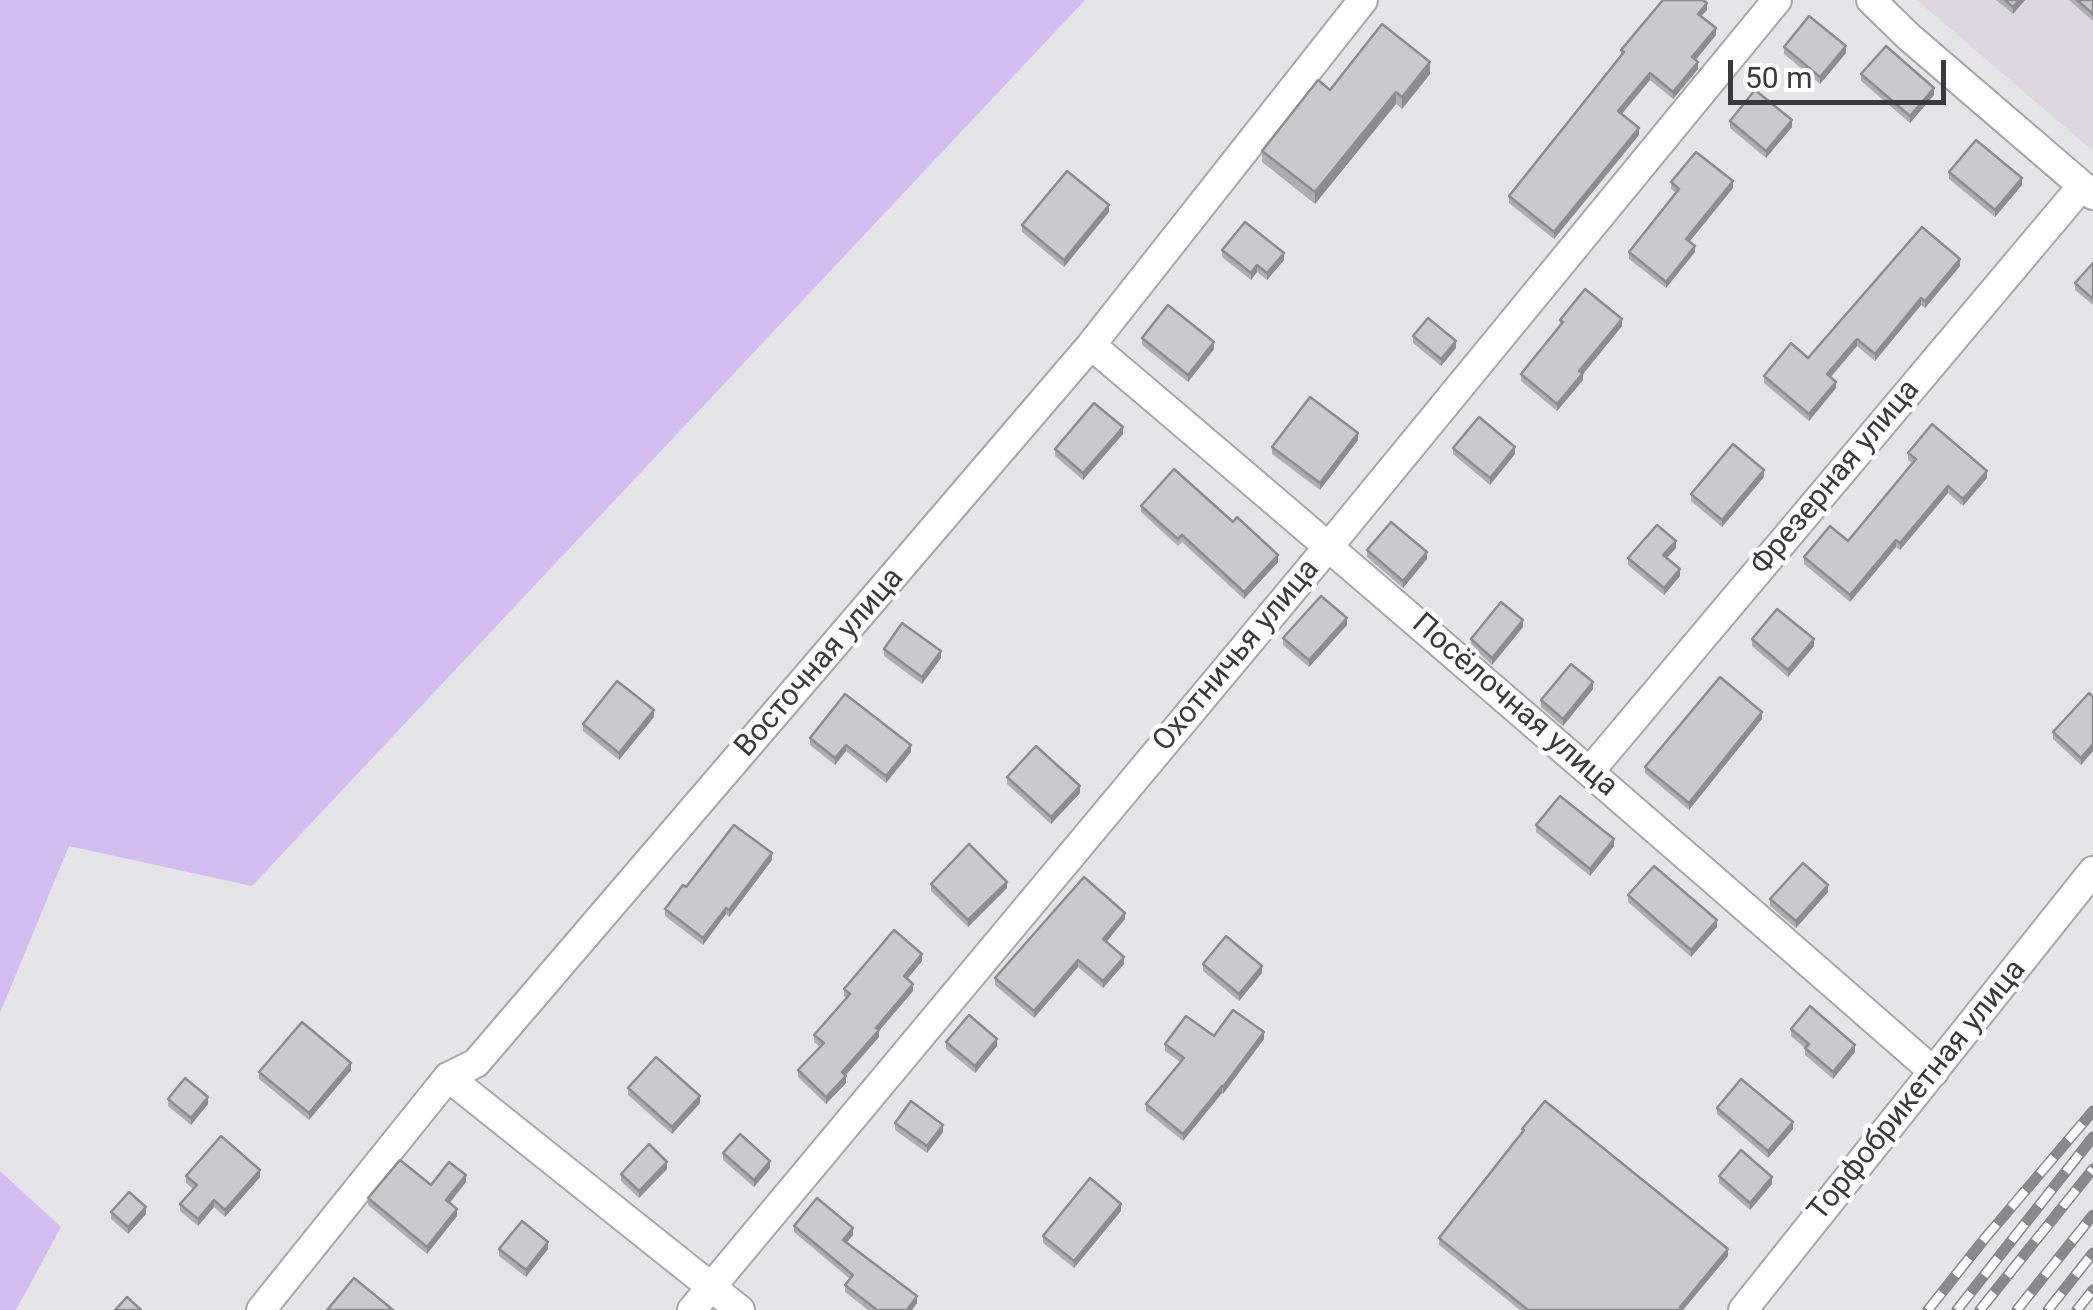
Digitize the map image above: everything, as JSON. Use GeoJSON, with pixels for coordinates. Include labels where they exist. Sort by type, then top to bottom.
{"type":"FeatureCollection","features":[{"type":"Feature","properties":{"kind":"street","name":"Восточная улица"},"geometry":{"type":"LineString","coordinates":[[260,1310],[448,1077],[476,1063],[1091,345],[1363,0]]}},
{"type":"Feature","properties":{"kind":"street","name":"Охотничья улица"},"geometry":{"type":"LineString","coordinates":[[692,1310],[1778,0]]}},
{"type":"Feature","properties":{"kind":"street"},"geometry":{"type":"LineString","coordinates":[[1871,0],[2088,190]]}},
{"type":"Feature","properties":{"kind":"street","name":"Фрезерная улица"},"geometry":{"type":"LineString","coordinates":[[1590,771],[2088,190]]}},
{"type":"Feature","properties":{"kind":"street","name":"Посёлочная улица"},"geometry":{"type":"LineString","coordinates":[[1091,345],[1590,771],[1934,1072]]}},
{"type":"Feature","properties":{"kind":"street","name":"Торфобрикетная улица"},"geometry":{"type":"LineString","coordinates":[[1743,1310],[2093,872]]}},
{"type":"Feature","properties":{"kind":"street"},"geometry":{"type":"LineString","coordinates":[[448,1077],[740,1310]]}},
{"type":"Feature","properties":{"kind":"shaded area"},"geometry":{"type":"Polygon","coordinates":[[[0,0],[1085,0],[252,886],[69,846],[0,1013],[0,0]]]}},
{"type":"Feature","properties":{"kind":"shaded area"},"geometry":{"type":"Polygon","coordinates":[[[1917,0],[2093,0],[2093,151],[1917,0]]]}},
{"type":"Feature","properties":{"kind":"shaded area"},"geometry":{"type":"Polygon","coordinates":[[[0,1171],[61,1227],[16,1310],[0,1310],[0,1171]]]}},
{"type":"Feature","properties":{"kind":"building"},"geometry":{"type":"Polygon","coordinates":[[[1663,0],[1703,0],[1707,3],[1698,14],[1716,28],[1692,57],[1698,62],[1673,92],[1650,73],[1618,111],[1639,128],[1554,232],[1509,196],[1663,0]]]}},
{"type":"Feature","properties":{"kind":"building"},"geometry":{"type":"Polygon","coordinates":[[[2077,0],[2093,0],[2093,14],[2077,0]]]}},
{"type":"Feature","properties":{"kind":"building"},"geometry":{"type":"Polygon","coordinates":[[[1809,16],[1846,46],[1820,77],[1784,47],[1809,16]]]}},
{"type":"Feature","properties":{"kind":"building"},"geometry":{"type":"Polygon","coordinates":[[[1382,24],[1430,62],[1402,97],[1396,92],[1315,192],[1262,151],[1318,80],[1330,90],[1382,24]]]}},
{"type":"Feature","properties":{"kind":"building"},"geometry":{"type":"Polygon","coordinates":[[[1886,46],[1934,88],[1910,116],[1861,74],[1886,46]]]}},
{"type":"Feature","properties":{"kind":"building"},"geometry":{"type":"Polygon","coordinates":[[[1755,90],[1792,120],[1766,151],[1730,121],[1755,90]]]}},
{"type":"Feature","properties":{"kind":"building"},"geometry":{"type":"Polygon","coordinates":[[[1976,140],[2022,178],[1995,210],[1949,172],[1976,140]]]}},
{"type":"Feature","properties":{"kind":"building"},"geometry":{"type":"Polygon","coordinates":[[[1696,152],[1733,181],[1686,239],[1695,246],[1666,282],[1629,252],[1679,189],[1671,182],[1696,152]]]}},
{"type":"Feature","properties":{"kind":"building"},"geometry":{"type":"Polygon","coordinates":[[[1067,171],[1109,205],[1064,260],[1022,225],[1067,171]]]}},
{"type":"Feature","properties":{"kind":"building"},"geometry":{"type":"Polygon","coordinates":[[[1245,222],[1284,253],[1267,273],[1257,265],[1251,273],[1222,250],[1245,222]]]}},
{"type":"Feature","properties":{"kind":"building"},"geometry":{"type":"Polygon","coordinates":[[[1922,227],[1960,259],[1925,301],[1921,298],[1875,354],[1857,339],[1827,374],[1836,382],[1809,414],[1764,376],[1791,343],[1808,358],[1922,227]]]}},
{"type":"Feature","properties":{"kind":"building"},"geometry":{"type":"Polygon","coordinates":[[[2093,263],[2093,299],[2075,283],[2093,263]]]}},
{"type":"Feature","properties":{"kind":"building"},"geometry":{"type":"Polygon","coordinates":[[[1585,289],[1622,319],[1557,404],[1521,374],[1585,289]]]}},
{"type":"Feature","properties":{"kind":"building"},"geometry":{"type":"Polygon","coordinates":[[[1168,305],[1214,342],[1188,375],[1142,338],[1168,305]]]}},
{"type":"Feature","properties":{"kind":"building"},"geometry":{"type":"Polygon","coordinates":[[[1428,318],[1456,341],[1441,359],[1413,336],[1428,318]]]}},
{"type":"Feature","properties":{"kind":"building"},"geometry":{"type":"Polygon","coordinates":[[[1310,397],[1358,433],[1320,483],[1272,447],[1310,397]]]}},
{"type":"Feature","properties":{"kind":"building"},"geometry":{"type":"Polygon","coordinates":[[[1094,403],[1123,427],[1083,473],[1055,449],[1094,403]]]}},
{"type":"Feature","properties":{"kind":"building"},"geometry":{"type":"Polygon","coordinates":[[[1479,417],[1515,447],[1490,478],[1453,448],[1479,417]]]}},
{"type":"Feature","properties":{"kind":"building"},"geometry":{"type":"Polygon","coordinates":[[[1932,424],[1987,471],[1963,499],[1948,486],[1850,595],[1804,557],[1830,526],[1848,541],[1916,459],[1908,453],[1932,424]]]}},
{"type":"Feature","properties":{"kind":"building"},"geometry":{"type":"Polygon","coordinates":[[[1733,444],[1764,470],[1722,520],[1691,494],[1733,444]]]}},
{"type":"Feature","properties":{"kind":"building"},"geometry":{"type":"Polygon","coordinates":[[[1174,469],[1233,522],[1237,517],[1278,555],[1244,592],[1182,535],[1178,539],[1141,506],[1174,469]]]}},
{"type":"Feature","properties":{"kind":"building"},"geometry":{"type":"Polygon","coordinates":[[[1391,522],[1427,552],[1403,581],[1367,550],[1391,522]]]}},
{"type":"Feature","properties":{"kind":"building"},"geometry":{"type":"Polygon","coordinates":[[[1657,525],[1676,541],[1663,555],[1680,569],[1664,588],[1628,558],[1657,525]]]}},
{"type":"Feature","properties":{"kind":"building"},"geometry":{"type":"Polygon","coordinates":[[[1321,596],[1347,618],[1309,660],[1283,638],[1321,596]]]}},
{"type":"Feature","properties":{"kind":"building"},"geometry":{"type":"Polygon","coordinates":[[[1501,602],[1523,620],[1492,658],[1471,639],[1501,602]]]}},
{"type":"Feature","properties":{"kind":"building"},"geometry":{"type":"Polygon","coordinates":[[[1777,609],[1814,639],[1788,670],[1752,639],[1777,609]]]}},
{"type":"Feature","properties":{"kind":"building"},"geometry":{"type":"Polygon","coordinates":[[[902,623],[941,651],[922,677],[884,649],[902,623]]]}},
{"type":"Feature","properties":{"kind":"building"},"geometry":{"type":"Polygon","coordinates":[[[1571,664],[1593,682],[1563,719],[1541,700],[1571,664]]]}},
{"type":"Feature","properties":{"kind":"building"},"geometry":{"type":"Polygon","coordinates":[[[1720,677],[1762,712],[1689,803],[1645,767],[1720,677]]]}},
{"type":"Feature","properties":{"kind":"building"},"geometry":{"type":"Polygon","coordinates":[[[617,681],[654,710],[619,753],[583,724],[617,681]]]}},
{"type":"Feature","properties":{"kind":"building"},"geometry":{"type":"Polygon","coordinates":[[[2089,693],[2093,697],[2093,744],[2081,758],[2053,732],[2089,693]]]}},
{"type":"Feature","properties":{"kind":"building"},"geometry":{"type":"Polygon","coordinates":[[[845,694],[911,745],[886,776],[846,745],[835,758],[810,738],[845,694]]]}},
{"type":"Feature","properties":{"kind":"building"},"geometry":{"type":"Polygon","coordinates":[[[1036,746],[1080,786],[1051,817],[1007,777],[1036,746]]]}},
{"type":"Feature","properties":{"kind":"building"},"geometry":{"type":"Polygon","coordinates":[[[1560,796],[1614,839],[1590,869],[1536,825],[1560,796]]]}},
{"type":"Feature","properties":{"kind":"building"},"geometry":{"type":"Polygon","coordinates":[[[734,825],[772,853],[703,938],[665,909],[734,825]]]}},
{"type":"Feature","properties":{"kind":"building"},"geometry":{"type":"Polygon","coordinates":[[[969,844],[1007,882],[968,920],[931,884],[969,844]]]}},
{"type":"Feature","properties":{"kind":"building"},"geometry":{"type":"Polygon","coordinates":[[[1803,863],[1828,885],[1796,921],[1770,899],[1803,863]]]}},
{"type":"Feature","properties":{"kind":"building"},"geometry":{"type":"Polygon","coordinates":[[[1654,866],[1717,920],[1691,950],[1628,895],[1654,866]]]}},
{"type":"Feature","properties":{"kind":"building"},"geometry":{"type":"Polygon","coordinates":[[[1084,877],[1125,913],[1103,939],[1124,957],[1103,981],[1078,960],[1034,1011],[995,978],[1084,877]]]}},
{"type":"Feature","properties":{"kind":"building"},"geometry":{"type":"Polygon","coordinates":[[[894,930],[922,954],[904,976],[913,984],[842,1072],[846,1076],[826,1097],[798,1070],[824,1043],[814,1035],[850,994],[844,989],[894,930]]]}},
{"type":"Feature","properties":{"kind":"building"},"geometry":{"type":"Polygon","coordinates":[[[1226,936],[1262,966],[1239,994],[1203,964],[1226,936]]]}},
{"type":"Feature","properties":{"kind":"building"},"geometry":{"type":"Polygon","coordinates":[[[1810,1006],[1855,1045],[1833,1072],[1805,1048],[1809,1044],[1791,1029],[1810,1006]]]}},
{"type":"Feature","properties":{"kind":"building"},"geometry":{"type":"Polygon","coordinates":[[[1233,1010],[1264,1032],[1183,1134],[1146,1104],[1184,1058],[1165,1044],[1186,1016],[1214,1036],[1233,1010]]]}},
{"type":"Feature","properties":{"kind":"building"},"geometry":{"type":"Polygon","coordinates":[[[969,1015],[997,1039],[975,1066],[946,1042],[969,1015]]]}},
{"type":"Feature","properties":{"kind":"building"},"geometry":{"type":"Polygon","coordinates":[[[302,1022],[351,1063],[309,1113],[259,1072],[302,1022]]]}},
{"type":"Feature","properties":{"kind":"building"},"geometry":{"type":"Polygon","coordinates":[[[656,1057],[700,1096],[672,1127],[628,1088],[656,1057]]]}},
{"type":"Feature","properties":{"kind":"building"},"geometry":{"type":"Polygon","coordinates":[[[185,1078],[208,1097],[191,1118],[168,1099],[185,1078]]]}},
{"type":"Feature","properties":{"kind":"building"},"geometry":{"type":"Polygon","coordinates":[[[1741,1079],[1793,1122],[1768,1151],[1717,1108],[1741,1079]]]}},
{"type":"Feature","properties":{"kind":"building"},"geometry":{"type":"Polygon","coordinates":[[[911,1101],[943,1125],[927,1146],[895,1123],[911,1101]]]}},
{"type":"Feature","properties":{"kind":"building"},"geometry":{"type":"Polygon","coordinates":[[[1545,1101],[1728,1249],[1681,1310],[1528,1310],[1439,1238],[1545,1101]]]}},
{"type":"Feature","properties":{"kind":"building"},"geometry":{"type":"Polygon","coordinates":[[[740,1134],[770,1161],[754,1180],[723,1153],[740,1134]]]}},
{"type":"Feature","properties":{"kind":"building"},"geometry":{"type":"Polygon","coordinates":[[[221,1136],[260,1170],[225,1210],[214,1200],[198,1219],[180,1204],[197,1185],[186,1176],[221,1136]]]}},
{"type":"Feature","properties":{"kind":"building"},"geometry":{"type":"Polygon","coordinates":[[[649,1144],[667,1162],[639,1191],[621,1174],[649,1144]]]}},
{"type":"Feature","properties":{"kind":"building"},"geometry":{"type":"Polygon","coordinates":[[[1741,1150],[1772,1177],[1750,1203],[1719,1176],[1741,1150]]]}},
{"type":"Feature","properties":{"kind":"building"},"geometry":{"type":"Polygon","coordinates":[[[400,1160],[431,1185],[449,1162],[466,1175],[446,1200],[457,1209],[427,1247],[368,1198],[400,1160]]]}},
{"type":"Feature","properties":{"kind":"building"},"geometry":{"type":"Polygon","coordinates":[[[1090,1178],[1121,1204],[1074,1261],[1043,1236],[1090,1178]]]}},
{"type":"Feature","properties":{"kind":"building"},"geometry":{"type":"Polygon","coordinates":[[[129,1192],[146,1207],[128,1227],[111,1212],[129,1192]]]}},
{"type":"Feature","properties":{"kind":"building"},"geometry":{"type":"Polygon","coordinates":[[[817,1198],[853,1228],[843,1240],[917,1296],[907,1310],[877,1310],[845,1285],[853,1275],[794,1226],[817,1198]]]}},
{"type":"Feature","properties":{"kind":"building"},"geometry":{"type":"Polygon","coordinates":[[[522,1221],[548,1242],[526,1270],[499,1249],[522,1221]]]}},
{"type":"Feature","properties":{"kind":"building"},"geometry":{"type":"Polygon","coordinates":[[[354,1278],[393,1310],[327,1310],[354,1278]]]}},
{"type":"Feature","properties":{"kind":"building"},"geometry":{"type":"Polygon","coordinates":[[[127,1297],[141,1310],[115,1310],[127,1297]]]}},
{"type":"Feature","properties":{"kind":"railway"},"geometry":{"type":"LineString","coordinates":[[1928,1310],[2093,1111]]}},
{"type":"Feature","properties":{"kind":"railway"},"geometry":{"type":"LineString","coordinates":[[1957,1310],[2093,1137]]}},
{"type":"Feature","properties":{"kind":"railway"},"geometry":{"type":"LineString","coordinates":[[1980,1310],[2093,1169]]}},
{"type":"Feature","properties":{"kind":"railway"},"geometry":{"type":"LineString","coordinates":[[2017,1310],[2093,1215]]}},
{"type":"Feature","properties":{"kind":"railway"},"geometry":{"type":"LineString","coordinates":[[2048,1310],[2093,1253]]}},
{"type":"Feature","properties":{"kind":"railway"},"geometry":{"type":"LineString","coordinates":[[2077,1310],[2093,1290]]}}]}
